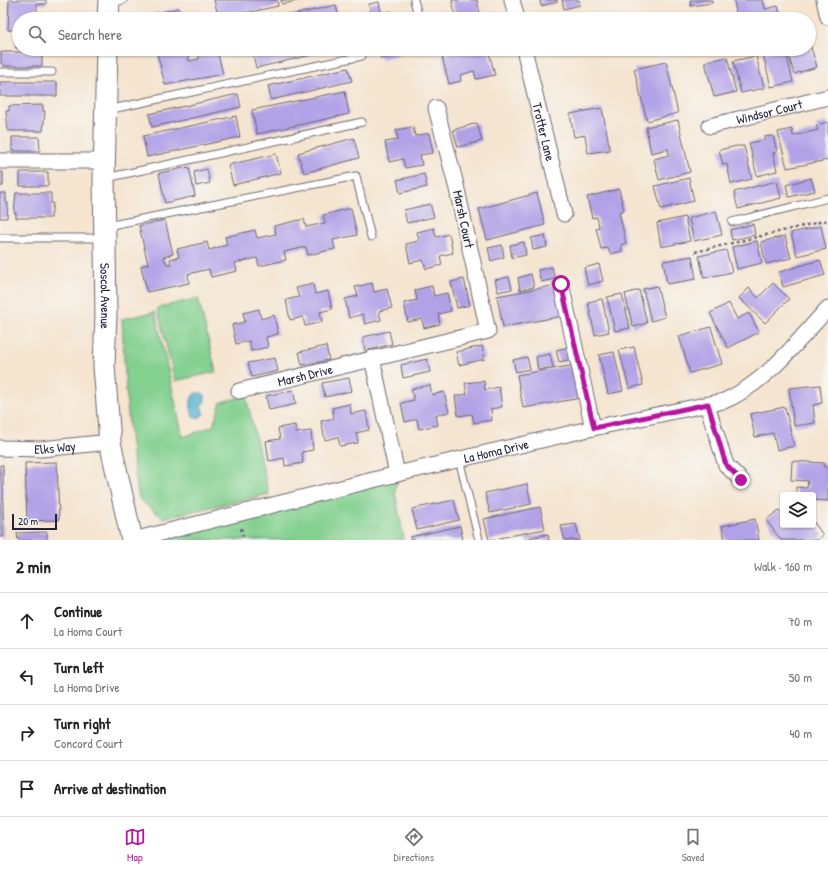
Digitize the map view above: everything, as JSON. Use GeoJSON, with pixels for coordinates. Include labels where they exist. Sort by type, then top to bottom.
{"type":"FeatureCollection","features":[{"type":"Feature","properties":{"kind":"main road","name":"Soscol Avenue"},"geometry":{"type":"LineString","coordinates":[[107,56],[104,170],[106,314],[104,366],[110,442],[133,540]]}},
{"type":"Feature","properties":{"kind":"street"},"geometry":{"type":"LineString","coordinates":[[512,0],[515,12]]}},
{"type":"Feature","properties":{"kind":"street"},"geometry":{"type":"LineString","coordinates":[[824,0],[828,17]]}},
{"type":"Feature","properties":{"kind":"street","name":"Trotter Lane"},"geometry":{"type":"LineString","coordinates":[[526,56],[564,214]]}},
{"type":"Feature","properties":{"kind":"street","name":"Windsor Court"},"geometry":{"type":"LineString","coordinates":[[710,126],[828,97]]}},
{"type":"Feature","properties":{"kind":"street","name":"Marsh Court"},"geometry":{"type":"LineString","coordinates":[[436,108],[456,185],[488,331]]}},
{"type":"Feature","properties":{"kind":"street"},"geometry":{"type":"LineString","coordinates":[[0,161],[104,170]]}},
{"type":"Feature","properties":{"kind":"street"},"geometry":{"type":"LineString","coordinates":[[561,284],[594,428]]}},
{"type":"Feature","properties":{"kind":"street","name":"La Homa Drive"},"geometry":{"type":"LineString","coordinates":[[133,540],[459,459],[594,428],[724,401],[738,395],[756,383],[828,308]]}},
{"type":"Feature","properties":{"kind":"street","name":"Marsh Drive"},"geometry":{"type":"LineString","coordinates":[[239,391],[488,331]]}},
{"type":"Feature","properties":{"kind":"street"},"geometry":{"type":"LineString","coordinates":[[372,358],[397,474]]}},
{"type":"Feature","properties":{"kind":"street"},"geometry":{"type":"LineString","coordinates":[[708,404],[726,465],[741,480]]}},
{"type":"Feature","properties":{"kind":"street","name":"Elks Way"},"geometry":{"type":"LineString","coordinates":[[0,448],[41,449],[110,442]]}},
{"type":"Feature","properties":{"kind":"lane"},"geometry":{"type":"LineString","coordinates":[[414,0],[417,12]]}},
{"type":"Feature","properties":{"kind":"lane"},"geometry":{"type":"LineString","coordinates":[[105,110],[362,56]]}},
{"type":"Feature","properties":{"kind":"lane"},"geometry":{"type":"LineString","coordinates":[[0,72],[52,72]]}},
{"type":"Feature","properties":{"kind":"lane"},"geometry":{"type":"LineString","coordinates":[[104,170],[362,122]]}},
{"type":"Feature","properties":{"kind":"lane"},"geometry":{"type":"LineString","coordinates":[[0,238],[105,232],[356,176],[371,237]]}},
{"type":"Feature","properties":{"kind":"lane"},"geometry":{"type":"LineString","coordinates":[[732,222],[828,198]]}},
{"type":"Feature","properties":{"kind":"lane"},"geometry":{"type":"LineString","coordinates":[[459,459],[478,540]]}},
{"type":"Feature","properties":{"kind":"path"},"geometry":{"type":"LineString","coordinates":[[695,252],[828,220]]}},
{"type":"Feature","properties":{"kind":"green space"},"geometry":{"type":"Polygon","coordinates":[[[198,298],[216,372],[175,381],[157,308],[198,298]]]}},
{"type":"Feature","properties":{"kind":"green space"},"geometry":{"type":"Polygon","coordinates":[[[155,312],[183,437],[213,426],[221,402],[246,396],[269,494],[163,518],[139,499],[130,432],[122,319],[155,312]]]}},
{"type":"Feature","properties":{"kind":"green space"},"geometry":{"type":"Polygon","coordinates":[[[397,474],[395,492],[404,540],[157,540],[397,474]]]}},
{"type":"Feature","properties":{"kind":"water"},"geometry":{"type":"Polygon","coordinates":[[[195,393],[202,393],[205,395],[205,402],[201,405],[204,414],[199,418],[193,416],[191,410],[191,401],[195,393]]]}},
{"type":"Feature","properties":{"kind":"building"},"geometry":{"type":"Polygon","coordinates":[[[9,0],[46,0],[46,4],[37,4],[37,12],[12,12],[12,30],[8,30],[9,0]]]}},
{"type":"Feature","properties":{"kind":"building"},"geometry":{"type":"Polygon","coordinates":[[[214,0],[277,0],[278,6],[251,12],[217,12],[214,0]]]}},
{"type":"Feature","properties":{"kind":"building"},"geometry":{"type":"Polygon","coordinates":[[[281,0],[298,0],[298,1],[282,4],[281,0]]]}},
{"type":"Feature","properties":{"kind":"building"},"geometry":{"type":"Polygon","coordinates":[[[452,0],[477,0],[480,12],[455,12],[452,0]]]}},
{"type":"Feature","properties":{"kind":"building"},"geometry":{"type":"Polygon","coordinates":[[[540,0],[557,0],[557,2],[541,6],[540,0]]]}},
{"type":"Feature","properties":{"kind":"building"},"geometry":{"type":"Polygon","coordinates":[[[562,0],[579,0],[580,5],[564,9],[562,0]]]}},
{"type":"Feature","properties":{"kind":"building"},"geometry":{"type":"Polygon","coordinates":[[[690,0],[712,0],[712,3],[691,6],[690,0]]]}},
{"type":"Feature","properties":{"kind":"building"},"geometry":{"type":"Polygon","coordinates":[[[734,0],[763,0],[765,9],[778,6],[779,12],[736,12],[734,0]]]}},
{"type":"Feature","properties":{"kind":"building"},"geometry":{"type":"Polygon","coordinates":[[[379,2],[381,12],[371,12],[369,4],[379,2]]]}},
{"type":"Feature","properties":{"kind":"building"},"geometry":{"type":"Polygon","coordinates":[[[336,5],[338,12],[305,12],[336,5]]]}},
{"type":"Feature","properties":{"kind":"building"},"geometry":{"type":"Polygon","coordinates":[[[179,8],[180,12],[162,12],[179,8]]]}},
{"type":"Feature","properties":{"kind":"building"},"geometry":{"type":"Polygon","coordinates":[[[1,52],[12,52],[12,56],[42,56],[42,66],[4,66],[1,63],[1,52]]]}},
{"type":"Feature","properties":{"kind":"building"},"geometry":{"type":"Polygon","coordinates":[[[158,56],[188,56],[189,61],[199,59],[199,56],[218,56],[223,74],[165,85],[158,56]]]}},
{"type":"Feature","properties":{"kind":"building"},"geometry":{"type":"Polygon","coordinates":[[[253,56],[307,56],[256,68],[253,56]]]}},
{"type":"Feature","properties":{"kind":"building"},"geometry":{"type":"Polygon","coordinates":[[[380,56],[393,56],[381,59],[380,56]]]}},
{"type":"Feature","properties":{"kind":"building"},"geometry":{"type":"Polygon","coordinates":[[[442,56],[490,56],[495,75],[476,79],[474,71],[460,75],[461,81],[449,84],[442,56]]]}},
{"type":"Feature","properties":{"kind":"building"},"geometry":{"type":"Polygon","coordinates":[[[756,56],[764,88],[741,93],[733,61],[756,56]]]}},
{"type":"Feature","properties":{"kind":"building"},"geometry":{"type":"Polygon","coordinates":[[[763,56],[787,56],[793,82],[771,87],[763,56]]]}},
{"type":"Feature","properties":{"kind":"building"},"geometry":{"type":"Polygon","coordinates":[[[789,56],[814,56],[817,67],[794,74],[789,56]]]}},
{"type":"Feature","properties":{"kind":"building"},"geometry":{"type":"Polygon","coordinates":[[[727,57],[736,92],[714,97],[705,62],[727,57]]]}},
{"type":"Feature","properties":{"kind":"building"},"geometry":{"type":"Polygon","coordinates":[[[666,62],[678,113],[647,121],[634,69],[666,62]]]}},
{"type":"Feature","properties":{"kind":"building"},"geometry":{"type":"Polygon","coordinates":[[[348,68],[352,81],[271,100],[268,86],[348,68]]]}},
{"type":"Feature","properties":{"kind":"building"},"geometry":{"type":"Polygon","coordinates":[[[0,82],[57,82],[57,96],[0,96],[0,82]]]}},
{"type":"Feature","properties":{"kind":"building"},"geometry":{"type":"Polygon","coordinates":[[[345,91],[349,114],[257,134],[252,110],[345,91]]]}},
{"type":"Feature","properties":{"kind":"building"},"geometry":{"type":"Polygon","coordinates":[[[238,94],[241,107],[152,127],[149,114],[238,94]]]}},
{"type":"Feature","properties":{"kind":"building"},"geometry":{"type":"Polygon","coordinates":[[[43,105],[43,111],[45,111],[43,131],[8,131],[6,111],[9,111],[9,106],[43,105]]]}},
{"type":"Feature","properties":{"kind":"building"},"geometry":{"type":"Polygon","coordinates":[[[602,108],[610,150],[588,153],[585,135],[574,137],[570,114],[602,108]]]}},
{"type":"Feature","properties":{"kind":"building"},"geometry":{"type":"Polygon","coordinates":[[[236,116],[240,137],[147,157],[143,136],[236,116]]]}},
{"type":"Feature","properties":{"kind":"building"},"geometry":{"type":"Polygon","coordinates":[[[678,120],[690,172],[659,180],[654,159],[669,155],[668,149],[651,153],[646,127],[678,120]]]}},
{"type":"Feature","properties":{"kind":"building"},"geometry":{"type":"Polygon","coordinates":[[[828,122],[828,160],[787,168],[778,132],[792,129],[793,136],[818,130],[816,125],[828,122]]]}},
{"type":"Feature","properties":{"kind":"building"},"geometry":{"type":"Polygon","coordinates":[[[477,123],[482,141],[458,147],[453,130],[477,123]]]}},
{"type":"Feature","properties":{"kind":"building"},"geometry":{"type":"Polygon","coordinates":[[[413,127],[415,136],[429,133],[433,153],[420,155],[422,165],[405,168],[403,159],[389,162],[385,142],[398,140],[396,130],[413,127]]]}},
{"type":"Feature","properties":{"kind":"building"},"geometry":{"type":"Polygon","coordinates":[[[773,136],[777,152],[773,153],[777,171],[757,176],[749,143],[765,140],[764,137],[773,136]]]}},
{"type":"Feature","properties":{"kind":"building"},"geometry":{"type":"Polygon","coordinates":[[[12,137],[39,137],[40,151],[12,151],[12,137]]]}},
{"type":"Feature","properties":{"kind":"building"},"geometry":{"type":"Polygon","coordinates":[[[354,138],[359,158],[304,173],[298,153],[354,138]]]}},
{"type":"Feature","properties":{"kind":"building"},"geometry":{"type":"Polygon","coordinates":[[[744,146],[752,179],[731,184],[727,164],[723,165],[719,150],[744,146]]]}},
{"type":"Feature","properties":{"kind":"building"},"geometry":{"type":"Polygon","coordinates":[[[276,154],[281,173],[233,185],[228,165],[276,154]]]}},
{"type":"Feature","properties":{"kind":"building"},"geometry":{"type":"Polygon","coordinates":[[[189,167],[195,196],[165,203],[159,173],[189,167]]]}},
{"type":"Feature","properties":{"kind":"building"},"geometry":{"type":"Polygon","coordinates":[[[207,169],[210,183],[196,186],[194,172],[207,169]]]}},
{"type":"Feature","properties":{"kind":"building"},"geometry":{"type":"Polygon","coordinates":[[[0,172],[3,172],[3,186],[0,186],[0,172]]]}},
{"type":"Feature","properties":{"kind":"building"},"geometry":{"type":"Polygon","coordinates":[[[20,172],[48,172],[48,186],[20,186],[20,172]]]}},
{"type":"Feature","properties":{"kind":"building"},"geometry":{"type":"Polygon","coordinates":[[[424,174],[427,187],[400,193],[397,180],[424,174]]]}},
{"type":"Feature","properties":{"kind":"building"},"geometry":{"type":"Polygon","coordinates":[[[689,178],[694,201],[661,209],[655,186],[689,178]]]}},
{"type":"Feature","properties":{"kind":"building"},"geometry":{"type":"Polygon","coordinates":[[[811,178],[815,191],[789,197],[786,185],[811,178]]]}},
{"type":"Feature","properties":{"kind":"building"},"geometry":{"type":"Polygon","coordinates":[[[777,181],[781,198],[738,209],[734,192],[777,181]]]}},
{"type":"Feature","properties":{"kind":"building"},"geometry":{"type":"Polygon","coordinates":[[[619,189],[624,210],[619,212],[626,243],[621,245],[622,251],[610,254],[608,248],[601,249],[596,228],[599,227],[597,217],[592,218],[587,197],[619,189]]]}},
{"type":"Feature","properties":{"kind":"building"},"geometry":{"type":"Polygon","coordinates":[[[0,193],[6,193],[6,203],[8,203],[7,218],[0,218],[0,193]]]}},
{"type":"Feature","properties":{"kind":"building"},"geometry":{"type":"Polygon","coordinates":[[[16,193],[51,193],[51,203],[53,203],[51,218],[16,218],[16,213],[14,213],[16,193]]]}},
{"type":"Feature","properties":{"kind":"building"},"geometry":{"type":"Polygon","coordinates":[[[537,193],[545,225],[487,240],[479,209],[537,193]]]}},
{"type":"Feature","properties":{"kind":"building"},"geometry":{"type":"Polygon","coordinates":[[[430,204],[434,217],[407,223],[404,210],[430,204]]]}},
{"type":"Feature","properties":{"kind":"building"},"geometry":{"type":"Polygon","coordinates":[[[351,208],[357,235],[333,240],[335,249],[308,255],[306,247],[284,252],[286,260],[259,266],[257,258],[235,263],[237,271],[211,277],[209,269],[188,274],[189,283],[147,292],[141,266],[148,264],[139,226],[165,220],[173,254],[163,257],[167,264],[171,264],[170,259],[179,257],[177,249],[207,242],[209,250],[227,245],[225,237],[255,230],[257,238],[276,234],[274,226],[304,219],[306,227],[325,223],[323,215],[351,208]]]}},
{"type":"Feature","properties":{"kind":"building"},"geometry":{"type":"Polygon","coordinates":[[[716,211],[722,235],[694,241],[689,218],[716,211]]]}},
{"type":"Feature","properties":{"kind":"building"},"geometry":{"type":"Polygon","coordinates":[[[685,217],[690,241],[661,247],[657,223],[685,217]]]}},
{"type":"Feature","properties":{"kind":"building"},"geometry":{"type":"Polygon","coordinates":[[[753,224],[755,235],[732,240],[730,230],[753,224]]]}},
{"type":"Feature","properties":{"kind":"building"},"geometry":{"type":"Polygon","coordinates":[[[821,226],[826,249],[797,256],[791,233],[821,226]]]}},
{"type":"Feature","properties":{"kind":"building"},"geometry":{"type":"Polygon","coordinates":[[[434,228],[436,237],[449,234],[453,253],[440,256],[442,265],[426,269],[423,260],[410,263],[406,244],[419,241],[417,232],[434,228]]]}},
{"type":"Feature","properties":{"kind":"building"},"geometry":{"type":"Polygon","coordinates":[[[545,235],[547,247],[533,250],[531,238],[545,235]]]}},
{"type":"Feature","properties":{"kind":"building"},"geometry":{"type":"Polygon","coordinates":[[[785,236],[791,258],[766,264],[761,242],[785,236]]]}},
{"type":"Feature","properties":{"kind":"building"},"geometry":{"type":"Polygon","coordinates":[[[757,241],[762,263],[737,269],[732,247],[757,241]]]}},
{"type":"Feature","properties":{"kind":"building"},"geometry":{"type":"Polygon","coordinates":[[[524,242],[526,255],[512,258],[510,245],[524,242]]]}},
{"type":"Feature","properties":{"kind":"building"},"geometry":{"type":"Polygon","coordinates":[[[502,245],[504,257],[491,261],[488,248],[502,245]]]}},
{"type":"Feature","properties":{"kind":"building"},"geometry":{"type":"Polygon","coordinates":[[[726,250],[732,272],[704,278],[699,256],[726,250]]]}},
{"type":"Feature","properties":{"kind":"building"},"geometry":{"type":"Polygon","coordinates":[[[692,256],[696,279],[667,284],[663,261],[692,256]]]}},
{"type":"Feature","properties":{"kind":"building"},"geometry":{"type":"Polygon","coordinates":[[[820,260],[825,275],[783,287],[779,272],[820,260]]]}},
{"type":"Feature","properties":{"kind":"building"},"geometry":{"type":"Polygon","coordinates":[[[599,264],[603,281],[588,285],[584,268],[599,264]]]}},
{"type":"Feature","properties":{"kind":"building"},"geometry":{"type":"Polygon","coordinates":[[[552,267],[555,279],[541,282],[538,270],[552,267]]]}},
{"type":"Feature","properties":{"kind":"building"},"geometry":{"type":"Polygon","coordinates":[[[531,274],[534,287],[520,290],[518,278],[531,274]]]}},
{"type":"Feature","properties":{"kind":"building"},"geometry":{"type":"Polygon","coordinates":[[[509,277],[512,289],[498,292],[495,280],[509,277]]]}},
{"type":"Feature","properties":{"kind":"building"},"geometry":{"type":"Polygon","coordinates":[[[464,279],[470,305],[457,308],[451,282],[464,279]]]}},
{"type":"Feature","properties":{"kind":"building"},"geometry":{"type":"Polygon","coordinates":[[[372,283],[374,292],[387,289],[392,308],[379,311],[381,320],[365,324],[363,314],[349,318],[345,299],[358,296],[355,287],[372,283]]]}},
{"type":"Feature","properties":{"kind":"building"},"geometry":{"type":"Polygon","coordinates":[[[773,283],[789,299],[765,323],[739,298],[749,288],[758,298],[773,283]]]}},
{"type":"Feature","properties":{"kind":"building"},"geometry":{"type":"Polygon","coordinates":[[[313,284],[315,294],[328,291],[332,309],[320,312],[322,322],[305,326],[303,317],[290,320],[286,300],[299,297],[296,288],[313,284]]]}},
{"type":"Feature","properties":{"kind":"building"},"geometry":{"type":"Polygon","coordinates":[[[557,285],[563,316],[503,327],[497,296],[557,285]]]}},
{"type":"Feature","properties":{"kind":"building"},"geometry":{"type":"Polygon","coordinates":[[[432,286],[434,296],[447,293],[451,311],[438,314],[440,324],[424,328],[422,319],[408,322],[404,303],[417,300],[415,290],[432,286]]]}},
{"type":"Feature","properties":{"kind":"building"},"geometry":{"type":"Polygon","coordinates":[[[657,286],[665,317],[651,321],[643,289],[657,286]]]}},
{"type":"Feature","properties":{"kind":"building"},"geometry":{"type":"Polygon","coordinates":[[[639,290],[647,323],[633,327],[625,294],[639,290]]]}},
{"type":"Feature","properties":{"kind":"building"},"geometry":{"type":"Polygon","coordinates":[[[622,294],[630,328],[615,331],[607,297],[622,294]]]}},
{"type":"Feature","properties":{"kind":"building"},"geometry":{"type":"Polygon","coordinates":[[[602,299],[609,332],[595,335],[588,302],[602,299]]]}},
{"type":"Feature","properties":{"kind":"building"},"geometry":{"type":"Polygon","coordinates":[[[729,303],[737,319],[749,313],[759,332],[728,348],[710,313],[729,303]]]}},
{"type":"Feature","properties":{"kind":"building"},"geometry":{"type":"Polygon","coordinates":[[[259,309],[261,319],[274,315],[278,334],[266,337],[268,347],[251,351],[249,341],[236,344],[232,325],[245,322],[243,313],[259,309]]]}},
{"type":"Feature","properties":{"kind":"building"},"geometry":{"type":"Polygon","coordinates":[[[711,327],[722,364],[690,373],[679,336],[711,327]]]}},
{"type":"Feature","properties":{"kind":"building"},"geometry":{"type":"Polygon","coordinates":[[[389,331],[392,344],[365,351],[363,337],[389,331]]]}},
{"type":"Feature","properties":{"kind":"building"},"geometry":{"type":"Polygon","coordinates":[[[326,346],[329,360],[302,365],[299,352],[326,346]]]}},
{"type":"Feature","properties":{"kind":"building"},"geometry":{"type":"Polygon","coordinates":[[[482,346],[485,359],[459,365],[456,352],[482,346]]]}},
{"type":"Feature","properties":{"kind":"building"},"geometry":{"type":"Polygon","coordinates":[[[570,347],[573,359],[559,362],[556,350],[570,347]]]}},
{"type":"Feature","properties":{"kind":"building"},"geometry":{"type":"Polygon","coordinates":[[[634,347],[643,385],[629,388],[619,350],[634,347]]]}},
{"type":"Feature","properties":{"kind":"building"},"geometry":{"type":"Polygon","coordinates":[[[614,352],[623,391],[608,394],[599,355],[614,352]]]}},
{"type":"Feature","properties":{"kind":"building"},"geometry":{"type":"Polygon","coordinates":[[[550,354],[553,367],[538,370],[536,357],[550,354]]]}},
{"type":"Feature","properties":{"kind":"building"},"geometry":{"type":"Polygon","coordinates":[[[527,357],[530,369],[516,372],[513,360],[527,357]]]}},
{"type":"Feature","properties":{"kind":"building"},"geometry":{"type":"Polygon","coordinates":[[[275,358],[278,371],[252,377],[248,363],[275,358]]]}},
{"type":"Feature","properties":{"kind":"building"},"geometry":{"type":"Polygon","coordinates":[[[427,359],[430,372],[403,378],[401,365],[427,359]]]}},
{"type":"Feature","properties":{"kind":"building"},"geometry":{"type":"Polygon","coordinates":[[[575,365],[581,398],[523,408],[517,375],[575,365]]]}},
{"type":"Feature","properties":{"kind":"building"},"geometry":{"type":"Polygon","coordinates":[[[349,378],[352,391],[325,397],[322,383],[349,378]]]}},
{"type":"Feature","properties":{"kind":"building"},"geometry":{"type":"Polygon","coordinates":[[[484,381],[485,390],[499,387],[502,407],[491,409],[492,420],[474,423],[472,414],[458,416],[455,396],[467,394],[465,383],[484,381]]]}},
{"type":"Feature","properties":{"kind":"building"},"geometry":{"type":"Polygon","coordinates":[[[430,385],[432,395],[444,392],[449,412],[436,415],[438,425],[419,429],[417,419],[405,422],[401,403],[414,400],[411,389],[430,385]]]}},
{"type":"Feature","properties":{"kind":"building"},"geometry":{"type":"Polygon","coordinates":[[[820,385],[822,403],[813,405],[815,423],[794,426],[789,388],[820,385]]]}},
{"type":"Feature","properties":{"kind":"building"},"geometry":{"type":"Polygon","coordinates":[[[293,390],[296,404],[269,410],[266,396],[293,390]]]}},
{"type":"Feature","properties":{"kind":"building"},"geometry":{"type":"Polygon","coordinates":[[[350,404],[351,414],[366,411],[369,430],[356,433],[358,443],[340,446],[338,437],[325,440],[321,421],[334,418],[332,408],[350,404]]]}},
{"type":"Feature","properties":{"kind":"building"},"geometry":{"type":"Polygon","coordinates":[[[785,407],[794,446],[777,450],[773,433],[755,437],[750,414],[785,407]]]}},
{"type":"Feature","properties":{"kind":"building"},"geometry":{"type":"Polygon","coordinates":[[[295,425],[296,433],[311,431],[313,450],[302,452],[303,463],[285,466],[284,458],[269,461],[266,441],[280,439],[278,428],[295,425]]]}},
{"type":"Feature","properties":{"kind":"building"},"geometry":{"type":"Polygon","coordinates":[[[792,461],[824,463],[824,467],[828,467],[828,501],[816,500],[816,492],[796,492],[796,487],[807,488],[808,481],[791,480],[792,461]]]}},
{"type":"Feature","properties":{"kind":"building"},"geometry":{"type":"Polygon","coordinates":[[[57,462],[59,520],[27,521],[25,463],[57,462]]]}},
{"type":"Feature","properties":{"kind":"building"},"geometry":{"type":"Polygon","coordinates":[[[0,465],[3,465],[3,537],[0,537],[0,465]]]}},
{"type":"Feature","properties":{"kind":"building"},"geometry":{"type":"Polygon","coordinates":[[[527,484],[531,504],[490,513],[485,493],[527,484]]]}},
{"type":"Feature","properties":{"kind":"building"},"geometry":{"type":"Polygon","coordinates":[[[454,500],[459,520],[417,530],[412,509],[454,500]]]}},
{"type":"Feature","properties":{"kind":"building"},"geometry":{"type":"Polygon","coordinates":[[[540,507],[545,529],[489,540],[484,519],[540,507]]]}},
{"type":"Feature","properties":{"kind":"building"},"geometry":{"type":"Polygon","coordinates":[[[779,510],[780,528],[816,528],[816,525],[823,535],[817,540],[781,540],[766,520],[779,510]]]}},
{"type":"Feature","properties":{"kind":"building"},"geometry":{"type":"Polygon","coordinates":[[[755,519],[759,540],[725,540],[722,526],[755,519]]]}},
{"type":"Feature","properties":{"kind":"building"},"geometry":{"type":"Polygon","coordinates":[[[576,524],[580,540],[565,540],[561,526],[576,524]]]}},
{"type":"Feature","properties":{"kind":"building"},"geometry":{"type":"Polygon","coordinates":[[[460,526],[463,540],[411,540],[410,537],[460,526]]]}},
{"type":"Feature","properties":{"kind":"building"},"geometry":{"type":"Polygon","coordinates":[[[47,532],[47,540],[18,540],[17,533],[47,532]]]}},
{"type":"Feature","properties":{"kind":"building"},"geometry":{"type":"Polygon","coordinates":[[[548,534],[549,540],[525,540],[525,539],[548,534]]]}},
{"type":"Feature","properties":{"kind":"route"},"geometry":{"type":"LineString","coordinates":[[561,284],[594,428],[708,404],[726,465],[741,480]]}}]}
